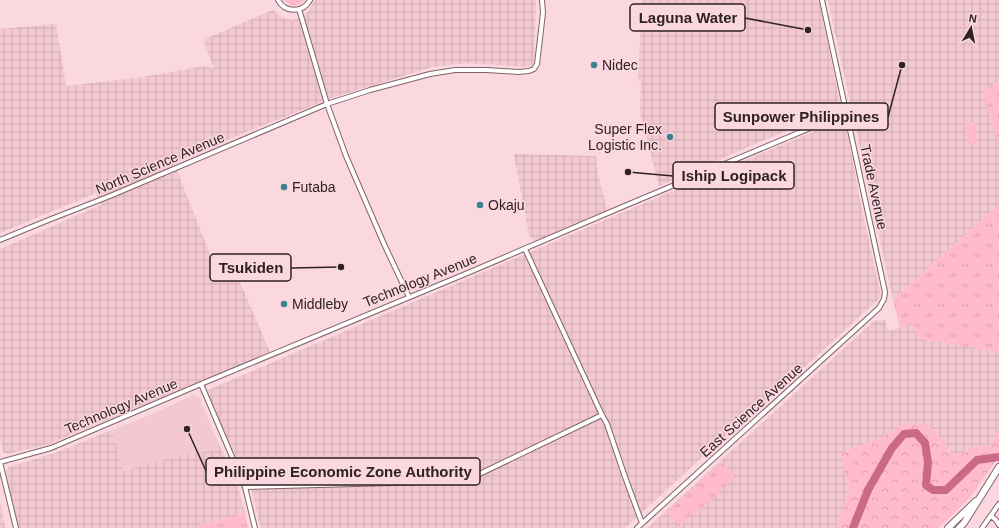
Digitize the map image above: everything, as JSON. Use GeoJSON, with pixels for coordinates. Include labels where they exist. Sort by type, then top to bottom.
{"type":"FeatureCollection","features":[{"type":"Feature","properties":{"kind":"main road"},"geometry":{"type":"LineString","coordinates":[[959,528],[964,523],[999,467]]}},
{"type":"Feature","properties":{"kind":"main road"},"geometry":{"type":"LineString","coordinates":[[948,528],[982,495]]}},
{"type":"Feature","properties":{"kind":"street"},"geometry":{"type":"LineString","coordinates":[[278,0],[283,6],[291,10],[306,6],[310,0]]}},
{"type":"Feature","properties":{"kind":"street","name":"North Science Avenue"},"geometry":{"type":"LineString","coordinates":[[0,240],[106,198],[327,104],[383,86],[430,74],[455,70],[518,72],[534,69],[538,64],[543,13],[542,0]]}},
{"type":"Feature","properties":{"kind":"street","name":"Trade Avenue"},"geometry":{"type":"LineString","coordinates":[[822,0],[885,292],[884,299],[879,308]]}},
{"type":"Feature","properties":{"kind":"street"},"geometry":{"type":"LineString","coordinates":[[299,9],[327,104],[346,156],[408,297]]}},
{"type":"Feature","properties":{"kind":"street","name":"Technology Avenue"},"geometry":{"type":"LineString","coordinates":[[0,462],[51,448],[846,113]]}},
{"type":"Feature","properties":{"kind":"street"},"geometry":{"type":"LineString","coordinates":[[525,248],[607,424],[642,523]]}},
{"type":"Feature","properties":{"kind":"street","name":"East Science Avenue"},"geometry":{"type":"LineString","coordinates":[[637,528],[827,357],[879,308]]}},
{"type":"Feature","properties":{"kind":"street"},"geometry":{"type":"LineString","coordinates":[[202,384],[245,487],[255,528]]}},
{"type":"Feature","properties":{"kind":"street"},"geometry":{"type":"LineString","coordinates":[[245,487],[465,481],[602,415]]}},
{"type":"Feature","properties":{"kind":"street"},"geometry":{"type":"LineString","coordinates":[[0,462],[16,528]]}},
{"type":"Feature","properties":{"kind":"street"},"geometry":{"type":"LineString","coordinates":[[982,528],[999,504]]}},
{"type":"Feature","properties":{"kind":"street"},"geometry":{"type":"LineString","coordinates":[[991,516],[999,525]]}},
{"type":"Feature","properties":{"kind":"shaded area"},"geometry":{"type":"Polygon","coordinates":[[[314,0],[536,0],[534,62],[528,67],[466,63],[432,67],[335,97],[241,134],[174,163],[215,267],[231,261],[270,352],[49,444],[7,454],[3,452],[0,438],[0,249],[101,205],[96,193],[0,233],[0,29],[56,24],[66,86],[137,78],[205,66],[214,69],[204,42],[207,38],[273,10],[283,18],[293,20],[302,17],[309,11],[314,0]]]}},
{"type":"Feature","properties":{"kind":"shaded area"},"geometry":{"type":"Polygon","coordinates":[[[642,0],[819,0],[841,109],[757,143],[659,186],[640,113],[641,81],[638,81],[642,0]]]}},
{"type":"Feature","properties":{"kind":"shaded area"},"geometry":{"type":"Polygon","coordinates":[[[828,0],[999,0],[999,81],[983,91],[999,145],[999,204],[893,300],[828,0]]]}},
{"type":"Feature","properties":{"kind":"shaded area"},"geometry":{"type":"Polygon","coordinates":[[[839,121],[846,124],[860,200],[881,297],[811,361],[734,428],[625,528],[261,528],[251,488],[207,395],[208,390],[839,121]]]}},
{"type":"Feature","properties":{"kind":"shaded area"},"geometry":{"type":"Polygon","coordinates":[[[514,154],[596,156],[597,170],[607,210],[536,241],[529,236],[514,154]]]}},
{"type":"Feature","properties":{"kind":"shaded area"},"geometry":{"type":"Polygon","coordinates":[[[885,320],[888,331],[912,322],[920,339],[999,352],[999,427],[992,444],[970,448],[961,454],[951,453],[946,444],[907,422],[882,437],[841,453],[849,491],[836,528],[647,528],[874,321],[885,320]]]}},
{"type":"Feature","properties":{"kind":"shaded area"},"geometry":{"type":"Polygon","coordinates":[[[193,395],[199,397],[219,445],[217,449],[175,457],[123,471],[112,430],[155,413],[193,395]]]}},
{"type":"Feature","properties":{"kind":"shaded area"},"geometry":{"type":"Polygon","coordinates":[[[112,430],[123,471],[175,457],[217,449],[219,445],[236,480],[245,513],[199,525],[200,528],[18,528],[6,472],[9,467],[55,453],[112,430]]]}},
{"type":"Feature","properties":{"kind":"shaded area"},"geometry":{"type":"Polygon","coordinates":[[[0,501],[5,528],[0,528],[0,501]]]}},
{"type":"Feature","properties":{"kind":"green space"},"geometry":{"type":"Polygon","coordinates":[[[284,0],[305,0],[300,4],[291,5],[284,0]]]}},
{"type":"Feature","properties":{"kind":"green space"},"geometry":{"type":"Polygon","coordinates":[[[999,81],[999,145],[982,91],[999,81]]]}},
{"type":"Feature","properties":{"kind":"green space"},"geometry":{"type":"Polygon","coordinates":[[[974,122],[978,142],[968,144],[964,124],[974,122]]]}},
{"type":"Feature","properties":{"kind":"green space"},"geometry":{"type":"Polygon","coordinates":[[[999,204],[999,352],[920,339],[911,323],[900,327],[893,300],[999,204]]]}},
{"type":"Feature","properties":{"kind":"green space"},"geometry":{"type":"Polygon","coordinates":[[[907,422],[930,425],[946,444],[951,453],[961,454],[970,448],[992,444],[999,427],[999,456],[970,498],[939,528],[836,528],[849,491],[841,453],[882,437],[907,422]]]}},
{"type":"Feature","properties":{"kind":"green space"},"geometry":{"type":"Polygon","coordinates":[[[721,462],[736,477],[680,527],[667,512],[721,462]]]}},
{"type":"Feature","properties":{"kind":"green space"},"geometry":{"type":"Polygon","coordinates":[[[245,513],[248,528],[200,528],[199,525],[245,513]]]}},
{"type":"Feature","properties":{"kind":"waterway"},"geometry":{"type":"LineString","coordinates":[[853,528],[868,490],[892,448],[904,434],[916,433],[925,443],[928,462],[926,485],[933,490],[946,490],[977,460],[999,457]]}},
{"type":"Feature","properties":{"kind":"place","name":"Laguna Water"},"geometry":{"type":"Point","coordinates":[808,30]}},
{"type":"Feature","properties":{"kind":"place","name":"Nidec"},"geometry":{"type":"Point","coordinates":[594,65]}},
{"type":"Feature","properties":{"kind":"place","name":"Sunpower Philippines"},"geometry":{"type":"Point","coordinates":[902,65]}},
{"type":"Feature","properties":{"kind":"place","name":"Super Flex Logistic Inc."},"geometry":{"type":"Point","coordinates":[670,137]}},
{"type":"Feature","properties":{"kind":"place","name":"Iship Logipack"},"geometry":{"type":"Point","coordinates":[628,172]}},
{"type":"Feature","properties":{"kind":"place","name":"Futaba"},"geometry":{"type":"Point","coordinates":[284,187]}},
{"type":"Feature","properties":{"kind":"place","name":"Okaju"},"geometry":{"type":"Point","coordinates":[480,205]}},
{"type":"Feature","properties":{"kind":"place","name":"Tsukiden"},"geometry":{"type":"Point","coordinates":[341,267]}},
{"type":"Feature","properties":{"kind":"place","name":"Middleby"},"geometry":{"type":"Point","coordinates":[284,304]}},
{"type":"Feature","properties":{"kind":"place","name":"Philippine Economic Zone Authority"},"geometry":{"type":"Point","coordinates":[187,429]}}]}
